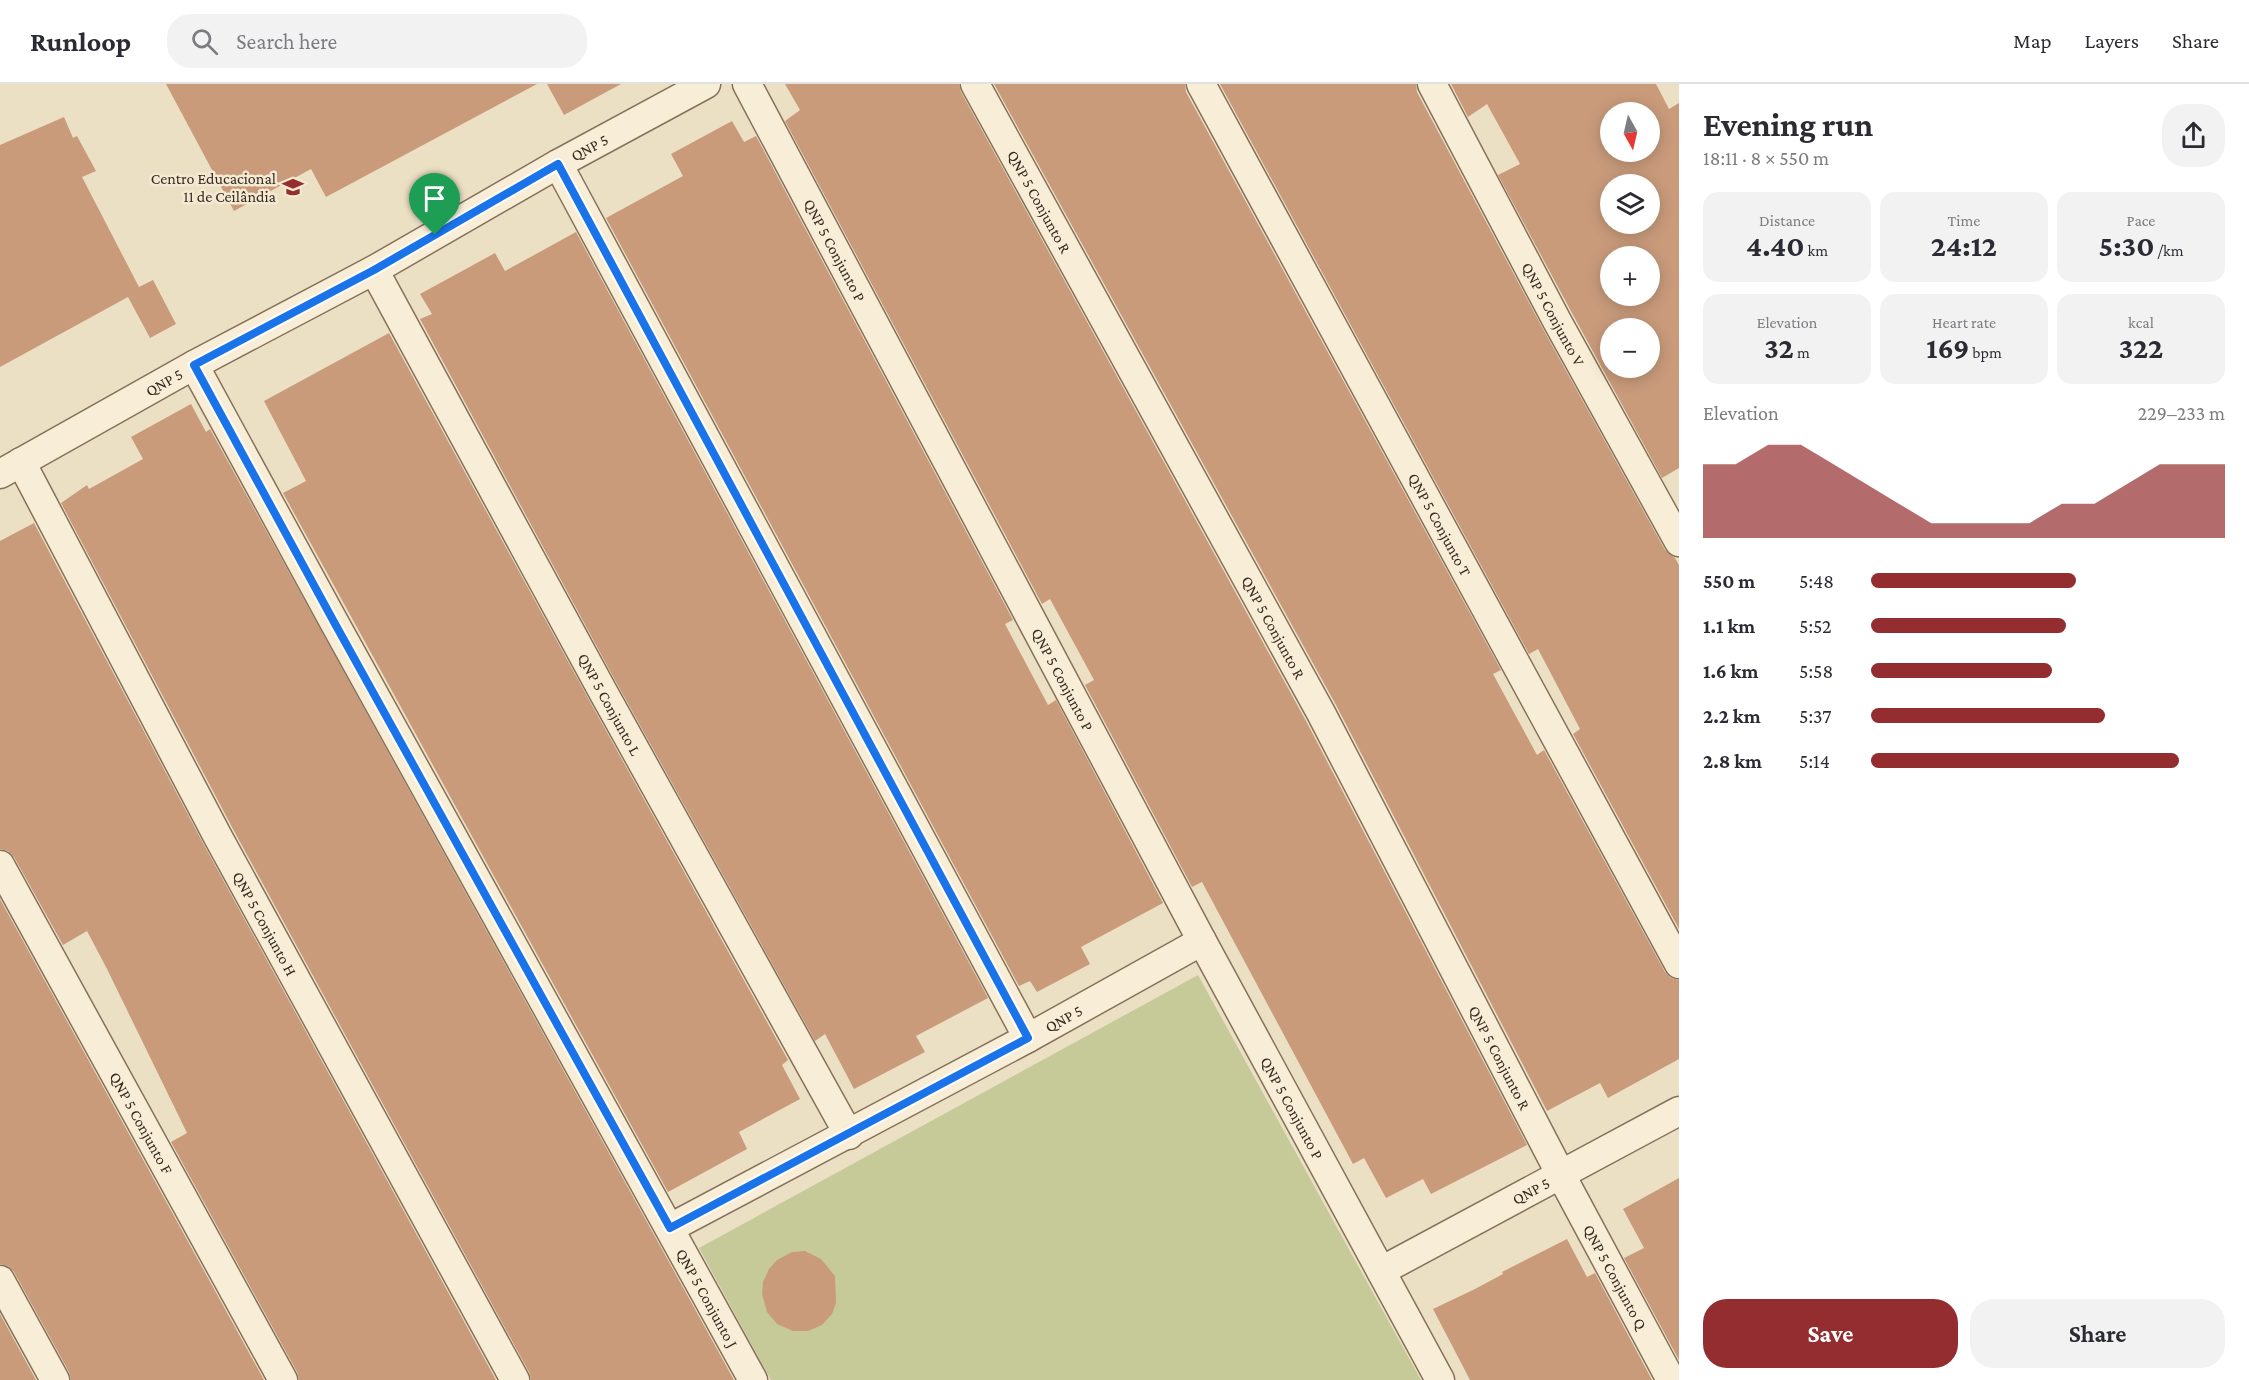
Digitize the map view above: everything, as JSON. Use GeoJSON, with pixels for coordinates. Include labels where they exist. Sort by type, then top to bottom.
{"type":"FeatureCollection","features":[{"type":"Feature","properties":{"kind":"street","name":"QNP 5"},"geometry":{"type":"LineString","coordinates":[[10,468],[194,365],[374,270],[558,164],[706,84]]}},
{"type":"Feature","properties":{"kind":"street","name":"QNP 5 Conjunto P"},"geometry":{"type":"LineString","coordinates":[[747,84],[1202,941],[1440,1380]]}},
{"type":"Feature","properties":{"kind":"street","name":"QNP 5 Conjunto R"},"geometry":{"type":"LineString","coordinates":[[975,84],[1321,713],[1561,1175]]}},
{"type":"Feature","properties":{"kind":"street","name":"QNP 5 Conjunto T"},"geometry":{"type":"LineString","coordinates":[[1200,84],[1679,964]]}},
{"type":"Feature","properties":{"kind":"street","name":"QNP 5 Conjunto V"},"geometry":{"type":"LineString","coordinates":[[1432,84],[1557,321],[1679,542]]}},
{"type":"Feature","properties":{"kind":"street"},"geometry":{"type":"LineString","coordinates":[[558,164],[1028,1038]]}},
{"type":"Feature","properties":{"kind":"street","name":"QNP 5 Conjunto L"},"geometry":{"type":"LineString","coordinates":[[374,270],[602,690],[849,1135]]}},
{"type":"Feature","properties":{"kind":"street","name":"QNP 5 Conjunto J"},"geometry":{"type":"LineString","coordinates":[[194,365],[753,1380]]}},
{"type":"Feature","properties":{"kind":"street","name":"QNP 5 Conjunto H"},"geometry":{"type":"LineString","coordinates":[[10,468],[218,837],[515,1380]]}},
{"type":"Feature","properties":{"kind":"street","name":"QNP 5 Conjunto F"},"geometry":{"type":"LineString","coordinates":[[0,865],[283,1380]]}},
{"type":"Feature","properties":{"kind":"street","name":"QNP 5"},"geometry":{"type":"LineString","coordinates":[[670,1228],[849,1135],[1202,941]]}},
{"type":"Feature","properties":{"kind":"street","name":"QNP 5"},"geometry":{"type":"LineString","coordinates":[[1381,1271],[1679,1111]]}},
{"type":"Feature","properties":{"kind":"street","name":"QNP 5 Conjunto Q"},"geometry":{"type":"LineString","coordinates":[[1561,1175],[1671,1380]]}},
{"type":"Feature","properties":{"kind":"street"},"geometry":{"type":"LineString","coordinates":[[0,1280],[55,1380]]}},
{"type":"Feature","properties":{"kind":"green space"},"geometry":{"type":"Polygon","coordinates":[[[1198,975],[1421,1380],[771,1380],[699,1248],[1198,975]]]}},
{"type":"Feature","properties":{"kind":"building"},"geometry":{"type":"Polygon","coordinates":[[[166,84],[537,84],[326,197],[311,169],[234,211],[166,84]]]}},
{"type":"Feature","properties":{"kind":"building"},"geometry":{"type":"Polygon","coordinates":[[[547,84],[621,84],[564,115],[547,84]]]}},
{"type":"Feature","properties":{"kind":"building"},"geometry":{"type":"Polygon","coordinates":[[[785,84],[959,84],[961,92],[1306,721],[1527,1145],[1431,1194],[1423,1179],[1386,1198],[1364,1158],[1353,1164],[1202,882],[1192,887],[1085,685],[1094,680],[1050,599],[1042,604],[785,121],[800,110],[785,84]]]}},
{"type":"Feature","properties":{"kind":"building"},"geometry":{"type":"Polygon","coordinates":[[[994,84],[1185,84],[1186,92],[1501,670],[1493,674],[1537,755],[1544,750],[1665,972],[1671,978],[1679,980],[1679,1059],[1608,1098],[1600,1083],[1547,1111],[1336,705],[994,84]]]}},
{"type":"Feature","properties":{"kind":"building"},"geometry":{"type":"Polygon","coordinates":[[[1220,84],[1416,84],[1417,92],[1543,329],[1665,550],[1675,558],[1679,565],[1679,929],[1573,734],[1580,729],[1538,649],[1529,654],[1220,84]]]}},
{"type":"Feature","properties":{"kind":"building"},"geometry":{"type":"Polygon","coordinates":[[[1451,84],[1656,84],[1669,109],[1679,103],[1679,468],[1662,478],[1607,378],[1660,378],[1660,318],[1600,318],[1600,364],[1498,175],[1520,164],[1487,104],[1468,117],[1451,84]]]}},
{"type":"Feature","properties":{"kind":"building"},"geometry":{"type":"Polygon","coordinates":[[[64,117],[73,138],[77,136],[96,171],[82,177],[139,287],[153,280],[176,324],[150,338],[128,297],[0,367],[0,145],[64,117]]]}},
{"type":"Feature","properties":{"kind":"building"},"geometry":{"type":"Polygon","coordinates":[[[732,121],[744,142],[756,136],[1013,620],[1005,624],[1048,705],[1056,700],[1163,903],[1081,947],[1090,964],[1037,992],[1030,981],[1019,986],[606,218],[683,176],[671,154],[732,121]]]}},
{"type":"Feature","properties":{"kind":"building"},"geometry":{"type":"Polygon","coordinates":[[[576,232],[988,998],[916,1036],[925,1052],[854,1089],[825,1034],[815,1041],[616,682],[420,319],[432,314],[420,294],[495,253],[505,271],[576,232]]]}},
{"type":"Feature","properties":{"kind":"building"},"geometry":{"type":"Polygon","coordinates":[[[389,333],[788,1060],[782,1065],[800,1099],[739,1132],[747,1149],[668,1192],[283,493],[306,481],[264,401],[389,333]]]}},
{"type":"Feature","properties":{"kind":"building"},"geometry":{"type":"Polygon","coordinates":[[[191,404],[206,432],[210,429],[734,1380],[531,1380],[529,1372],[233,829],[61,503],[87,485],[89,489],[143,459],[131,437],[191,404]]]}},
{"type":"Feature","properties":{"kind":"building"},"geometry":{"type":"Polygon","coordinates":[[[34,523],[204,845],[496,1380],[299,1380],[297,1372],[171,1142],[187,1133],[87,931],[63,945],[14,857],[8,851],[0,849],[0,541],[34,523]]]}},
{"type":"Feature","properties":{"kind":"building"},"geometry":{"type":"Polygon","coordinates":[[[0,899],[264,1380],[71,1380],[69,1372],[14,1272],[8,1266],[0,1264],[0,899]]]}},
{"type":"Feature","properties":{"kind":"building"},"geometry":{"type":"Polygon","coordinates":[[[1679,1178],[1679,1360],[1624,1258],[1644,1248],[1623,1209],[1679,1178]]]}},
{"type":"Feature","properties":{"kind":"building"},"geometry":{"type":"Polygon","coordinates":[[[1567,1239],[1587,1277],[1595,1273],[1652,1380],[1470,1380],[1433,1309],[1567,1239]]]}},
{"type":"Feature","properties":{"kind":"building"},"geometry":{"type":"Polygon","coordinates":[[[805,1251],[821,1259],[835,1276],[836,1303],[832,1314],[822,1325],[808,1331],[793,1331],[777,1324],[767,1312],[762,1294],[763,1282],[769,1269],[777,1260],[792,1252],[805,1251]]]}},
{"type":"Feature","properties":{"kind":"building"},"geometry":{"type":"Polygon","coordinates":[[[0,1314],[36,1380],[0,1380],[0,1314]]]}},
{"type":"Feature","properties":{"kind":"place","name":"Centro Educacional 11 de Ceilândia"},"geometry":{"type":"Point","coordinates":[293,187]}},
{"type":"Feature","properties":{"kind":"route"},"geometry":{"type":"LineString","coordinates":[[558,164],[1028,1038],[670,1228],[194,365],[374,270],[435,235],[558,164]]}}]}
